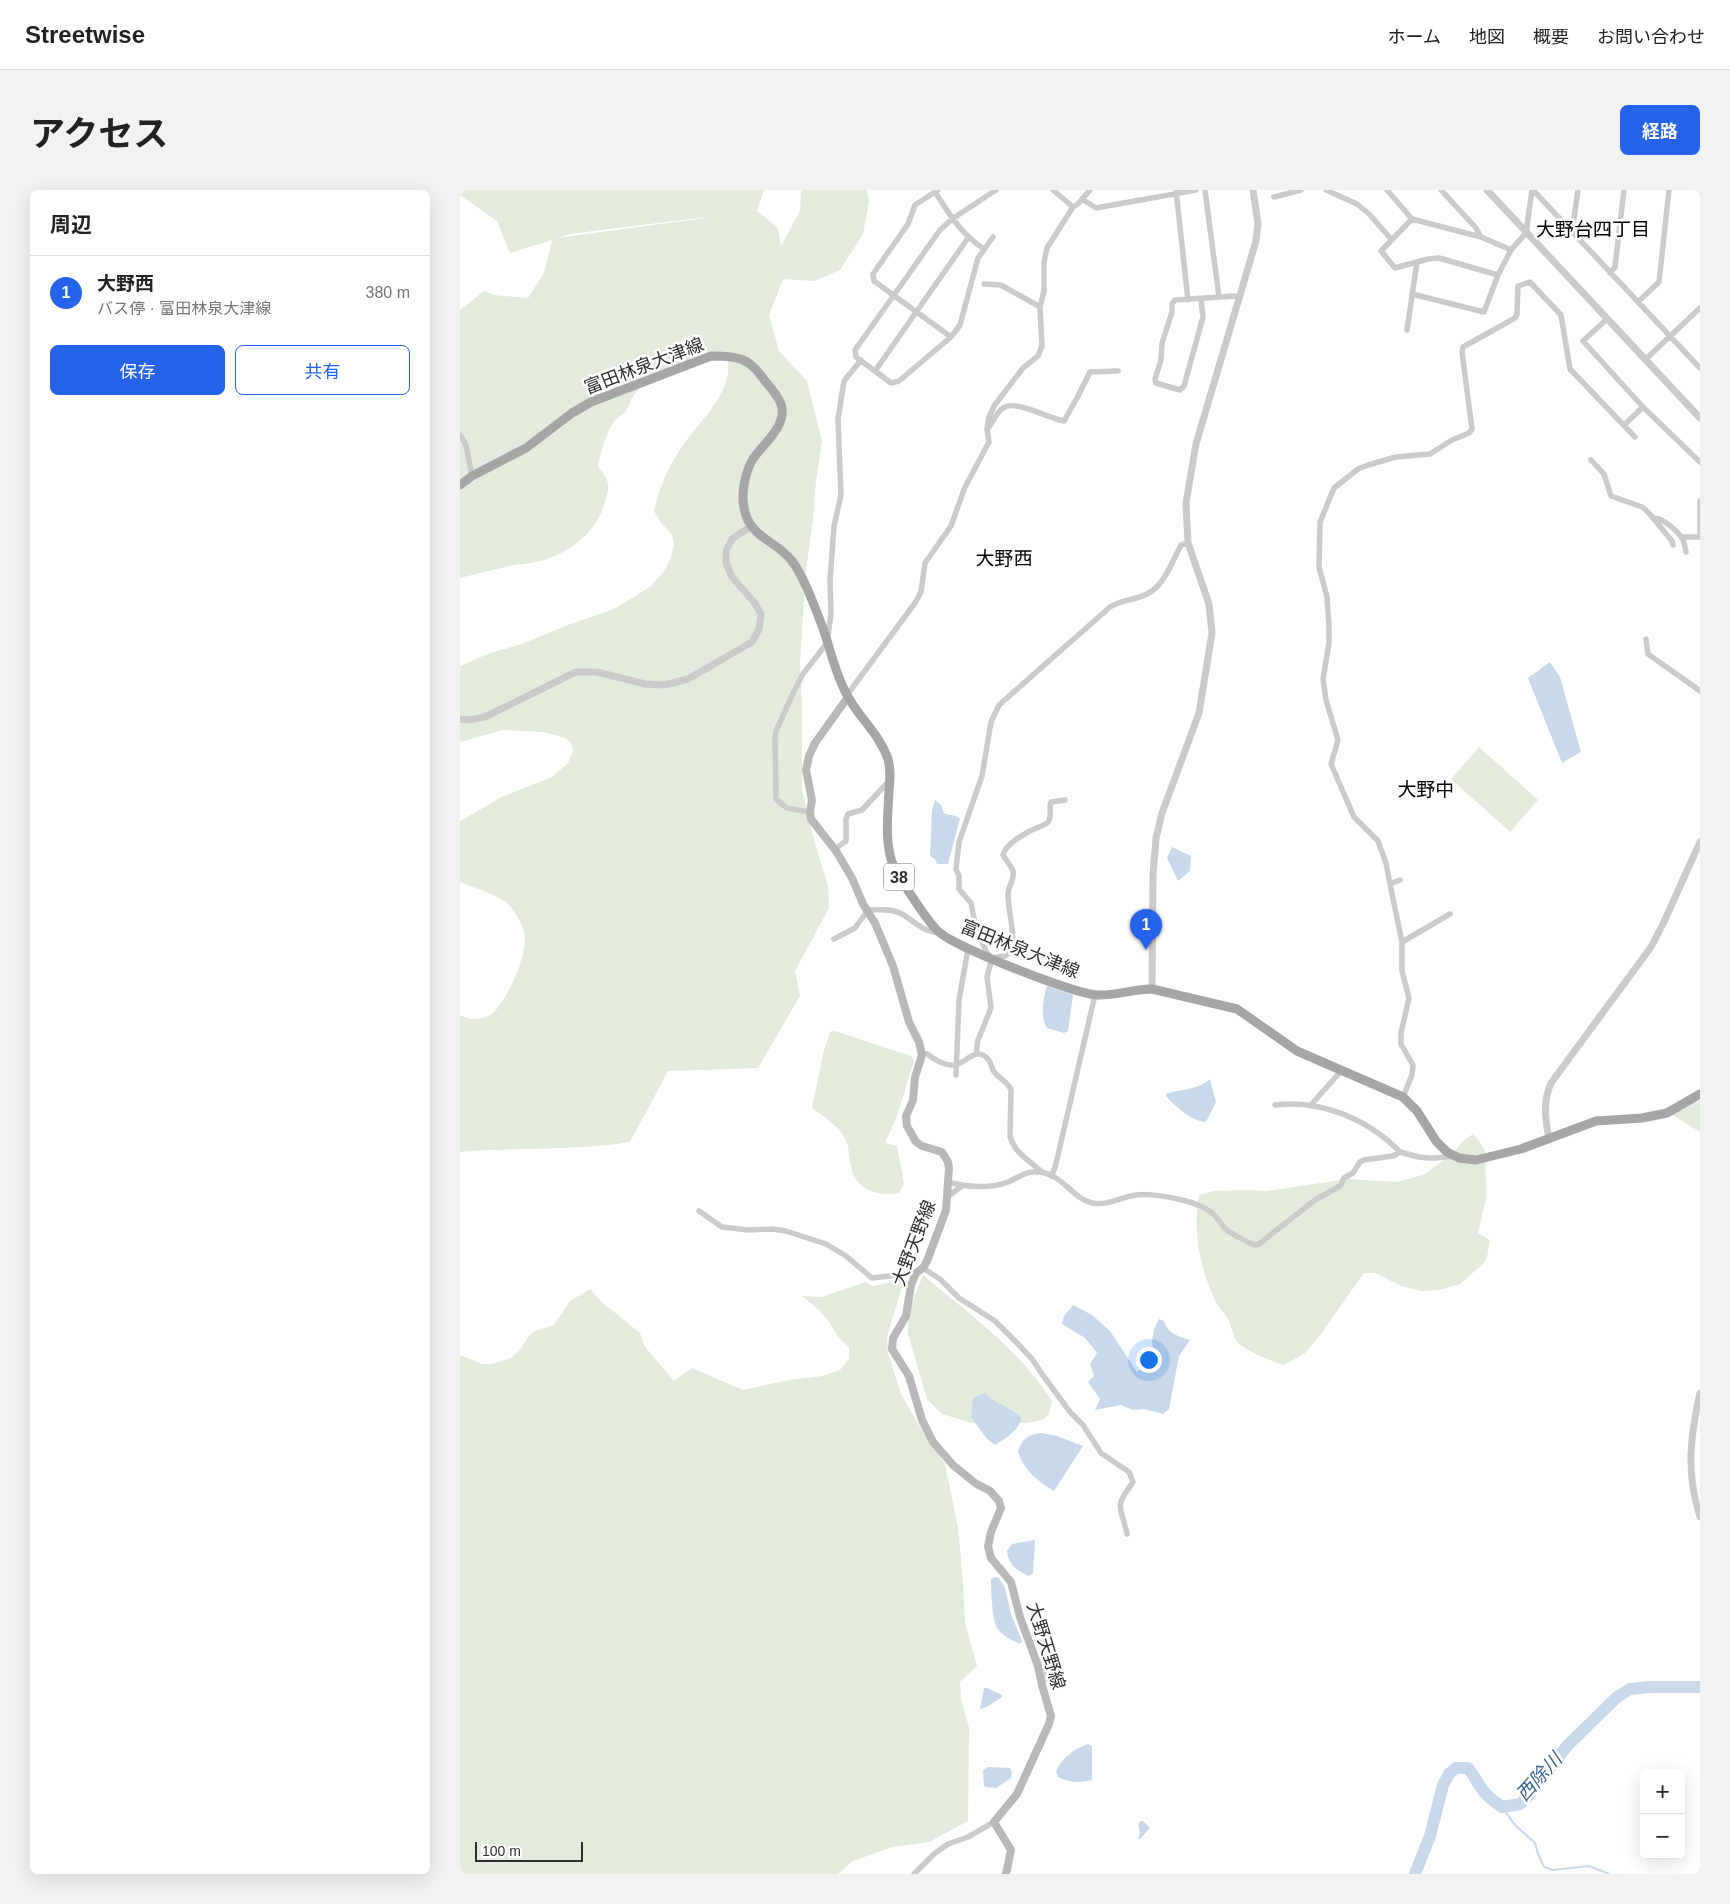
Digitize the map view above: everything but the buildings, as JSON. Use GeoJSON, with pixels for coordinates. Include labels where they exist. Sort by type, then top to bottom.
{"type":"FeatureCollection","features":[{"type":"Feature","properties":{"kind":"main road","name":"富田林泉大津線"},"geometry":{"type":"LineString","coordinates":[[460,485],[472,476],[526,448],[572,413],[591,402],[711,356],[729,356],[744,359],[757,368],[781,403],[782,416],[777,429],[752,461],[745,479],[744,507],[750,527],[759,536],[782,550],[800,574],[822,626],[832,662],[848,696],[879,739],[889,760],[890,780],[887,836],[891,861],[899,877],[939,933],[968,949],[1059,984],[1095,995],[1152,989],[1237,1009],[1297,1051],[1403,1097],[1417,1111],[1436,1141],[1453,1155]]}},
{"type":"Feature","properties":{"kind":"main road","name":"大野天野線"},"geometry":{"type":"LineString","coordinates":[[848,696],[815,743],[809,756],[806,770],[812,800],[811,819],[835,849],[852,878],[863,904],[868,910],[888,952],[909,1022],[922,1049],[921,1060],[915,1077],[915,1091],[906,1116],[906,1126],[916,1142],[922,1146],[942,1152],[946,1156],[949,1168],[946,1210],[927,1261],[912,1285],[906,1316],[896,1333],[892,1349],[909,1376],[922,1420],[933,1442],[953,1465],[975,1484],[990,1490],[999,1501],[1001,1508],[991,1532],[988,1546],[991,1558],[1011,1582],[1020,1617],[1038,1666],[1051,1716],[1017,1794],[994,1822]]}},
{"type":"Feature","properties":{"kind":"main road"},"geometry":{"type":"LineString","coordinates":[[1453,1155],[1476,1160],[1521,1149],[1596,1121],[1642,1118],[1667,1113],[1700,1094]]}},
{"type":"Feature","properties":{"kind":"main road"},"geometry":{"type":"LineString","coordinates":[[994,1822],[1011,1850],[1006,1874]]}},
{"type":"Feature","properties":{"kind":"street"},"geometry":{"type":"LineString","coordinates":[[993,237],[978,258],[960,325],[951,337],[900,381],[891,383],[856,357],[855,350],[940,230],[952,219],[996,190]]}},
{"type":"Feature","properties":{"kind":"street"},"geometry":{"type":"LineString","coordinates":[[1053,190],[1073,207]]}},
{"type":"Feature","properties":{"kind":"street"},"geometry":{"type":"LineString","coordinates":[[848,696],[921,592],[925,563],[951,526],[965,488],[989,442],[988,417],[994,406],[1023,368],[1038,356],[1042,346],[1040,307],[1044,290],[1044,262],[1047,248],[1073,207],[1090,190]]}},
{"type":"Feature","properties":{"kind":"street"},"geometry":{"type":"LineString","coordinates":[[1082,199],[1096,208],[1176,192],[1196,190]]}},
{"type":"Feature","properties":{"kind":"street"},"geometry":{"type":"LineString","coordinates":[[1205,190],[1219,297]]}},
{"type":"Feature","properties":{"kind":"street"},"geometry":{"type":"LineString","coordinates":[[1152,989],[1153,875],[1156,838],[1162,813],[1199,713],[1212,633],[1209,604],[1188,543],[1186,503],[1196,444],[1256,241],[1258,224],[1253,190]]}},
{"type":"Feature","properties":{"kind":"street"},"geometry":{"type":"LineString","coordinates":[[1274,197],[1302,190]]}},
{"type":"Feature","properties":{"kind":"street"},"geometry":{"type":"LineString","coordinates":[[1326,190],[1357,204],[1369,214],[1392,240]]}},
{"type":"Feature","properties":{"kind":"street"},"geometry":{"type":"LineString","coordinates":[[1387,190],[1412,219],[1481,237],[1511,250]]}},
{"type":"Feature","properties":{"kind":"street"},"geometry":{"type":"LineString","coordinates":[[1441,190],[1476,228],[1481,237]]}},
{"type":"Feature","properties":{"kind":"street"},"geometry":{"type":"LineString","coordinates":[[1487,190],[1700,418]]}},
{"type":"Feature","properties":{"kind":"street"},"geometry":{"type":"LineString","coordinates":[[1412,294],[1484,312],[1498,275],[1511,250],[1526,233],[1532,190]]}},
{"type":"Feature","properties":{"kind":"street"},"geometry":{"type":"LineString","coordinates":[[1532,190],[1700,368]]}},
{"type":"Feature","properties":{"kind":"street"},"geometry":{"type":"LineString","coordinates":[[1572,232],[1578,190]]}},
{"type":"Feature","properties":{"kind":"street"},"geometry":{"type":"LineString","coordinates":[[1610,273],[1615,267],[1624,190]]}},
{"type":"Feature","properties":{"kind":"street"},"geometry":{"type":"LineString","coordinates":[[1638,302],[1659,282],[1670,190]]}},
{"type":"Feature","properties":{"kind":"street"},"geometry":{"type":"LineString","coordinates":[[951,337],[874,281],[873,274],[908,224],[915,205],[937,191],[952,219],[968,238],[984,249]]}},
{"type":"Feature","properties":{"kind":"street"},"geometry":{"type":"LineString","coordinates":[[1176,192],[1188,300]]}},
{"type":"Feature","properties":{"kind":"street"},"geometry":{"type":"LineString","coordinates":[[1412,219],[1381,251],[1396,268],[1428,259],[1439,258],[1498,275]]}},
{"type":"Feature","properties":{"kind":"street"},"geometry":{"type":"LineString","coordinates":[[875,371],[968,238]]}},
{"type":"Feature","properties":{"kind":"street"},"geometry":{"type":"LineString","coordinates":[[1407,330],[1417,262]]}},
{"type":"Feature","properties":{"kind":"street"},"geometry":{"type":"LineString","coordinates":[[1403,1097],[1412,1075],[1413,1065],[1401,1044],[1401,1033],[1410,998],[1402,971],[1402,942],[1386,863],[1378,841],[1354,817],[1331,764],[1338,740],[1326,700],[1323,679],[1330,643],[1327,597],[1319,567],[1320,522],[1334,488],[1358,469],[1396,457],[1430,454],[1452,440],[1469,433],[1472,429],[1462,352],[1464,347],[1515,318],[1517,314],[1518,286],[1520,284],[1530,282],[1561,315],[1570,369],[1635,437]]}},
{"type":"Feature","properties":{"kind":"street"},"geometry":{"type":"LineString","coordinates":[[984,284],[1001,285],[1040,307]]}},
{"type":"Feature","properties":{"kind":"street"},"geometry":{"type":"LineString","coordinates":[[1201,299],[1203,318],[1184,386],[1180,390],[1156,383],[1155,378],[1161,360],[1162,343],[1172,312],[1172,304],[1175,300],[1234,296],[1240,298]]}},
{"type":"Feature","properties":{"kind":"street"},"geometry":{"type":"LineString","coordinates":[[1646,359],[1700,308]]}},
{"type":"Feature","properties":{"kind":"street"},"geometry":{"type":"LineString","coordinates":[[1608,319],[1583,341],[1643,407],[1700,462]]}},
{"type":"Feature","properties":{"kind":"street"},"geometry":{"type":"LineString","coordinates":[[810,812],[787,808],[776,799],[775,739],[776,731],[795,689],[827,643],[831,614],[830,580],[834,526],[841,495],[838,419],[844,381],[860,360]]}},
{"type":"Feature","properties":{"kind":"street"},"geometry":{"type":"LineString","coordinates":[[987,429],[1002,408],[1009,405],[1017,405],[1064,421],[1078,398],[1090,372],[1118,371]]}},
{"type":"Feature","properties":{"kind":"street"},"geometry":{"type":"LineString","coordinates":[[1624,425],[1643,407]]}},
{"type":"Feature","properties":{"kind":"street"},"geometry":{"type":"LineString","coordinates":[[460,435],[466,445],[472,476]]}},
{"type":"Feature","properties":{"kind":"street"},"geometry":{"type":"LineString","coordinates":[[1591,460],[1604,474],[1611,496],[1642,507],[1672,541],[1673,545]]}},
{"type":"Feature","properties":{"kind":"street"},"geometry":{"type":"LineString","coordinates":[[1682,537],[1700,537],[1700,501]]}},
{"type":"Feature","properties":{"kind":"street"},"geometry":{"type":"LineString","coordinates":[[1653,518],[1659,518],[1682,537],[1686,552]]}},
{"type":"Feature","properties":{"kind":"street"},"geometry":{"type":"LineString","coordinates":[[460,719],[469,720],[485,717],[576,672],[596,672],[645,684],[664,685],[688,679],[752,642],[759,629],[761,614],[754,602],[732,577],[726,563],[726,551],[732,539],[750,527]]}},
{"type":"Feature","properties":{"kind":"street"},"geometry":{"type":"LineString","coordinates":[[992,958],[986,952],[976,928],[971,903],[959,889],[959,876],[956,869],[959,842],[982,776],[994,713],[999,706],[1110,607],[1117,603],[1147,595],[1159,586],[1181,545],[1188,543]]}},
{"type":"Feature","properties":{"kind":"street"},"geometry":{"type":"LineString","coordinates":[[1646,639],[1648,654],[1700,691]]}},
{"type":"Feature","properties":{"kind":"street"},"geometry":{"type":"LineString","coordinates":[[835,849],[846,841],[846,819],[848,814],[862,810],[890,780]]}},
{"type":"Feature","properties":{"kind":"street"},"geometry":{"type":"LineString","coordinates":[[992,958],[1005,956],[1012,952],[1014,938],[1008,891],[1014,877],[1013,871],[1003,855],[1005,849],[1029,831],[1047,823],[1050,817],[1049,806],[1051,802],[1065,800]]}},
{"type":"Feature","properties":{"kind":"street"},"geometry":{"type":"LineString","coordinates":[[1550,1138],[1545,1121],[1545,1105],[1551,1082],[1651,947],[1700,842]]}},
{"type":"Feature","properties":{"kind":"street"},"geometry":{"type":"LineString","coordinates":[[1390,884],[1400,880]]}},
{"type":"Feature","properties":{"kind":"street"},"geometry":{"type":"LineString","coordinates":[[834,939],[856,928],[868,910],[898,912],[928,931],[939,933]]}},
{"type":"Feature","properties":{"kind":"street"},"geometry":{"type":"LineString","coordinates":[[1402,942],[1450,914]]}},
{"type":"Feature","properties":{"kind":"street"},"geometry":{"type":"LineString","coordinates":[[956,1075],[959,1000],[968,949]]}},
{"type":"Feature","properties":{"kind":"street"},"geometry":{"type":"LineString","coordinates":[[976,1054],[978,1040],[991,1008],[987,977],[992,958]]}},
{"type":"Feature","properties":{"kind":"street"},"geometry":{"type":"LineString","coordinates":[[1051,1176],[1056,1168],[1095,995]]}},
{"type":"Feature","properties":{"kind":"street"},"geometry":{"type":"LineString","coordinates":[[927,1054],[934,1060],[947,1065],[956,1065],[976,1054],[987,1058],[993,1071],[1009,1085],[1011,1090],[1010,1136],[1012,1144],[1016,1150],[1042,1172],[1067,1185],[1080,1198],[1092,1203],[1106,1203],[1134,1195],[1146,1195],[1187,1201],[1213,1214],[1227,1231],[1256,1245],[1260,1244],[1315,1200],[1340,1186],[1344,1178],[1353,1173],[1360,1162],[1393,1156],[1400,1152]]}},
{"type":"Feature","properties":{"kind":"street"},"geometry":{"type":"LineString","coordinates":[[1310,1106],[1342,1070]]}},
{"type":"Feature","properties":{"kind":"street"},"geometry":{"type":"LineString","coordinates":[[1275,1105],[1293,1103],[1334,1110],[1372,1128],[1386,1138],[1400,1152],[1422,1158],[1435,1159],[1453,1155]]}},
{"type":"Feature","properties":{"kind":"street"},"geometry":{"type":"LineString","coordinates":[[948,1182],[962,1186],[997,1185],[1009,1182],[1023,1173],[1042,1172]]}},
{"type":"Feature","properties":{"kind":"street"},"geometry":{"type":"LineString","coordinates":[[947,1198],[962,1186]]}},
{"type":"Feature","properties":{"kind":"street"},"geometry":{"type":"LineString","coordinates":[[699,1211],[722,1227],[786,1231],[826,1244],[846,1256],[872,1278],[919,1271],[941,1280],[959,1298],[995,1321],[1018,1343],[1032,1359],[1070,1412],[1083,1424],[1101,1453],[1129,1472],[1133,1482],[1123,1495],[1120,1507],[1127,1534]]}},
{"type":"Feature","properties":{"kind":"street"},"geometry":{"type":"LineString","coordinates":[[1700,1393],[1693,1423],[1690,1448],[1690,1475],[1700,1517]]}},
{"type":"Feature","properties":{"kind":"street"},"geometry":{"type":"LineString","coordinates":[[914,1874],[934,1854],[948,1844],[968,1837],[994,1822]]}},
{"type":"Feature","properties":{"kind":"green space"},"geometry":{"type":"Polygon","coordinates":[[[460,190],[764,190],[757,211],[778,228],[781,246],[800,211],[801,190],[867,190],[869,201],[863,234],[840,270],[815,281],[783,279],[769,315],[779,351],[807,381],[822,441],[806,570],[800,664],[802,790],[828,886],[829,908],[795,971],[800,996],[758,1068],[668,1071],[630,1142],[588,1147],[460,1152],[460,1015],[477,1019],[490,1015],[499,1007],[511,987],[521,963],[525,940],[522,925],[509,905],[493,895],[460,882],[460,821],[502,797],[552,777],[568,763],[573,752],[572,745],[566,738],[543,732],[503,730],[460,742],[460,666],[490,653],[522,644],[565,626],[614,609],[650,587],[665,570],[674,544],[672,534],[661,523],[654,511],[656,502],[666,474],[675,457],[721,395],[728,373],[728,361],[721,356],[707,351],[658,375],[640,388],[634,395],[627,410],[612,424],[602,448],[598,466],[607,481],[608,489],[600,516],[587,534],[578,542],[558,555],[547,559],[460,578],[460,310],[484,291],[493,295],[528,298],[544,273],[552,240],[510,253],[497,221],[460,195],[460,190]],[[705,218],[570,234],[557,238],[705,218]]]}},
{"type":"Feature","properties":{"kind":"green space"},"geometry":{"type":"Polygon","coordinates":[[[1479,747],[1538,800],[1510,832],[1451,779],[1479,747]]]}},
{"type":"Feature","properties":{"kind":"green space"},"geometry":{"type":"Polygon","coordinates":[[[835,1031],[911,1056],[914,1061],[897,1116],[885,1143],[897,1146],[904,1184],[899,1193],[876,1193],[863,1186],[854,1175],[847,1143],[843,1135],[831,1122],[812,1108],[824,1050],[830,1032],[835,1031]]]}},
{"type":"Feature","properties":{"kind":"green space"},"geometry":{"type":"Polygon","coordinates":[[[1700,1100],[1700,1132],[1671,1114],[1700,1100]]]}},
{"type":"Feature","properties":{"kind":"green space"},"geometry":{"type":"Polygon","coordinates":[[[1473,1134],[1485,1151],[1486,1198],[1478,1233],[1490,1240],[1484,1263],[1460,1284],[1439,1290],[1421,1291],[1401,1286],[1375,1273],[1364,1273],[1318,1338],[1304,1354],[1284,1365],[1250,1351],[1239,1344],[1235,1339],[1228,1319],[1215,1300],[1201,1262],[1197,1236],[1199,1195],[1214,1191],[1266,1191],[1348,1179],[1396,1182],[1423,1175],[1449,1157],[1464,1140],[1473,1134]]]}},
{"type":"Feature","properties":{"kind":"green space"},"geometry":{"type":"Polygon","coordinates":[[[923,1275],[976,1318],[1009,1348],[1039,1382],[1052,1401],[1049,1414],[1044,1419],[1028,1423],[972,1423],[942,1414],[927,1399],[908,1334],[908,1313],[923,1275]]]}},
{"type":"Feature","properties":{"kind":"green space"},"geometry":{"type":"Polygon","coordinates":[[[904,1280],[887,1337],[888,1353],[901,1394],[945,1464],[958,1528],[965,1622],[977,1666],[960,1682],[961,1699],[969,1728],[968,1821],[929,1842],[892,1847],[853,1861],[838,1874],[460,1874],[460,1355],[482,1364],[492,1364],[511,1358],[519,1351],[532,1332],[554,1325],[570,1301],[590,1289],[603,1303],[640,1333],[644,1345],[674,1381],[692,1368],[743,1390],[789,1380],[823,1376],[840,1370],[849,1359],[849,1347],[838,1337],[820,1311],[802,1296],[822,1297],[865,1282],[872,1286],[904,1280]]]}},
{"type":"Feature","properties":{"kind":"water"},"geometry":{"type":"Polygon","coordinates":[[[1550,662],[1560,677],[1581,752],[1562,763],[1528,678],[1550,662]]]}},
{"type":"Feature","properties":{"kind":"water"},"geometry":{"type":"Polygon","coordinates":[[[935,800],[941,805],[944,813],[960,819],[948,864],[937,864],[935,859],[930,856],[932,810],[935,800]]]}},
{"type":"Feature","properties":{"kind":"water"},"geometry":{"type":"Polygon","coordinates":[[[1172,847],[1191,856],[1190,871],[1178,881],[1167,858],[1172,847]]]}},
{"type":"Feature","properties":{"kind":"water"},"geometry":{"type":"Polygon","coordinates":[[[1047,986],[1073,995],[1068,1031],[1064,1033],[1047,1028],[1043,1019],[1044,996],[1047,986]]]}},
{"type":"Feature","properties":{"kind":"water"},"geometry":{"type":"Polygon","coordinates":[[[1210,1079],[1216,1102],[1206,1122],[1189,1116],[1166,1096],[1166,1094],[1200,1085],[1210,1079]]]}},
{"type":"Feature","properties":{"kind":"water"},"geometry":{"type":"Polygon","coordinates":[[[1073,1305],[1092,1315],[1110,1331],[1137,1372],[1150,1360],[1153,1353],[1154,1329],[1159,1319],[1164,1321],[1168,1329],[1174,1334],[1190,1340],[1179,1356],[1169,1409],[1163,1414],[1144,1409],[1133,1410],[1121,1405],[1095,1410],[1100,1399],[1088,1382],[1094,1376],[1090,1364],[1097,1353],[1085,1338],[1062,1324],[1064,1316],[1073,1305]]]}},
{"type":"Feature","properties":{"kind":"water"},"geometry":{"type":"Polygon","coordinates":[[[984,1393],[1022,1418],[1015,1430],[995,1445],[987,1439],[971,1417],[973,1398],[984,1393]]]}},
{"type":"Feature","properties":{"kind":"water"},"geometry":{"type":"Polygon","coordinates":[[[1041,1433],[1057,1436],[1083,1446],[1054,1491],[1027,1469],[1018,1451],[1026,1438],[1041,1433]]]}},
{"type":"Feature","properties":{"kind":"water"},"geometry":{"type":"Polygon","coordinates":[[[1035,1540],[1033,1573],[1029,1576],[1014,1566],[1009,1560],[1007,1551],[1012,1544],[1035,1540]]]}},
{"type":"Feature","properties":{"kind":"water"},"geometry":{"type":"Polygon","coordinates":[[[999,1578],[1005,1588],[1011,1614],[1022,1641],[1020,1644],[1007,1638],[995,1624],[991,1579],[999,1578]]]}},
{"type":"Feature","properties":{"kind":"water"},"geometry":{"type":"Polygon","coordinates":[[[1051,1661],[1063,1666],[1063,1669],[1057,1676],[1046,1682],[1044,1681],[1043,1666],[1045,1662],[1051,1661]]]}},
{"type":"Feature","properties":{"kind":"water"},"geometry":{"type":"Polygon","coordinates":[[[984,1688],[1002,1695],[1002,1697],[987,1707],[980,1709],[984,1688]]]}},
{"type":"Feature","properties":{"kind":"water"},"geometry":{"type":"Polygon","coordinates":[[[1088,1744],[1092,1746],[1092,1780],[1075,1782],[1058,1777],[1056,1771],[1066,1758],[1078,1748],[1088,1744]]]}},
{"type":"Feature","properties":{"kind":"water"},"geometry":{"type":"Polygon","coordinates":[[[988,1767],[1010,1768],[1011,1778],[996,1788],[985,1787],[983,1770],[988,1767]]]}},
{"type":"Feature","properties":{"kind":"water"},"geometry":{"type":"Polygon","coordinates":[[[1141,1821],[1150,1828],[1138,1839],[1140,1833],[1138,1824],[1141,1821]]]}},
{"type":"Feature","properties":{"kind":"waterway","name":"西除川"},"geometry":{"type":"LineString","coordinates":[[1415,1874],[1430,1836],[1443,1785],[1449,1774],[1456,1768],[1468,1768],[1484,1792],[1502,1807],[1520,1804],[1567,1746],[1617,1697],[1630,1689],[1700,1687]]}},
{"type":"Feature","properties":{"kind":"waterway"},"geometry":{"type":"LineString","coordinates":[[1502,1807],[1515,1825],[1535,1843],[1544,1867],[1553,1870],[1589,1866],[1609,1874]]}},
{"type":"Feature","properties":{"kind":"place","name":"大野西"},"geometry":{"type":"Point","coordinates":[1146,950]}},
{"type":"Feature","properties":{"kind":"district","name":"大野台四丁目"},"geometry":{"type":"Point","coordinates":[1593,229]}},
{"type":"Feature","properties":{"kind":"district","name":"大野西"},"geometry":{"type":"Point","coordinates":[1004,558]}},
{"type":"Feature","properties":{"kind":"district","name":"大野中"},"geometry":{"type":"Point","coordinates":[1426,789]}}]}
